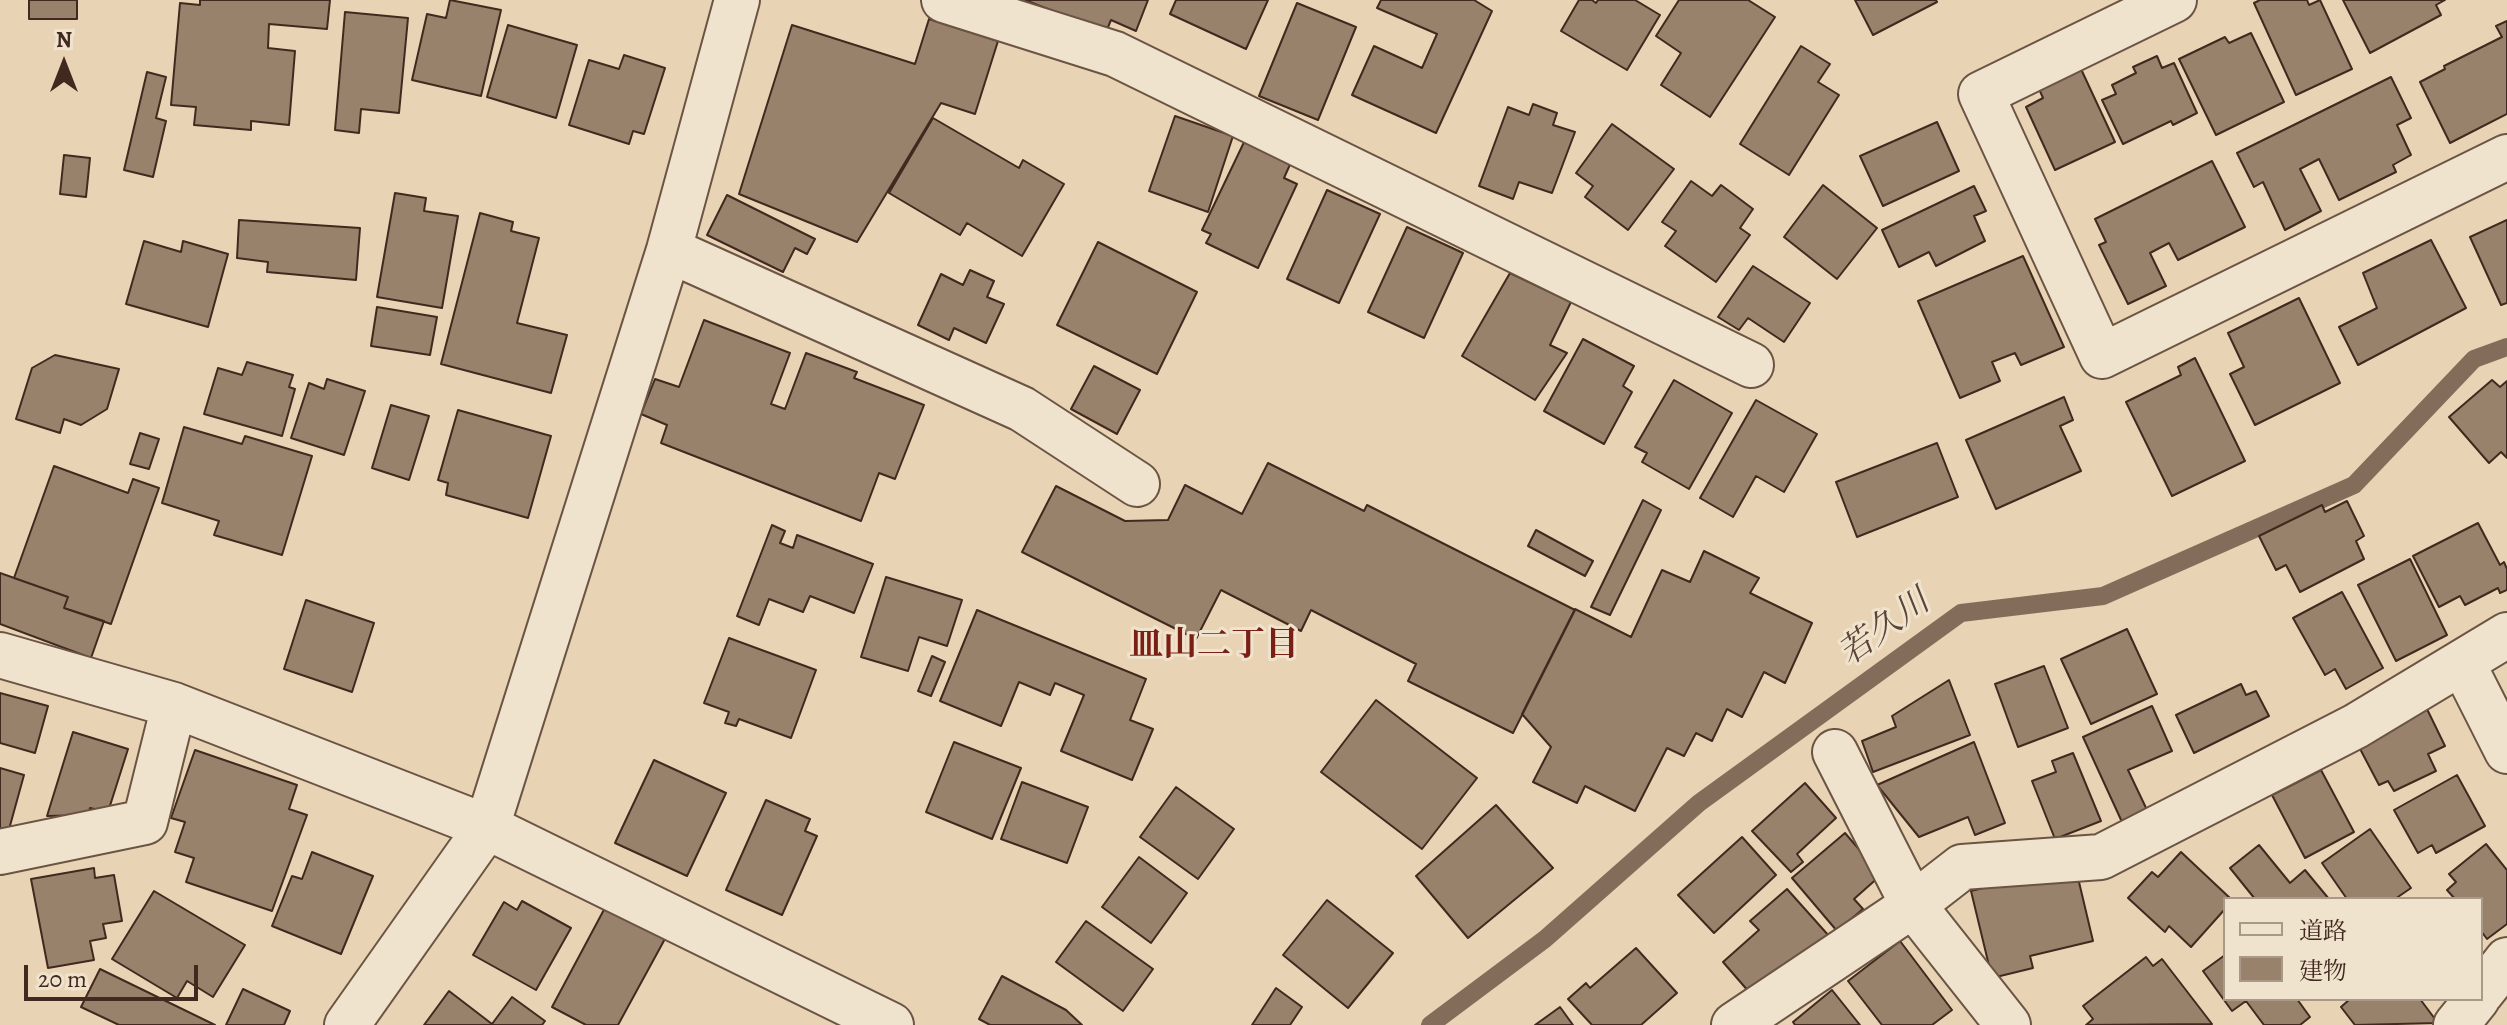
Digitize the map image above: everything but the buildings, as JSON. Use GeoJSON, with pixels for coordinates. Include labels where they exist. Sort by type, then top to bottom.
{"type":"FeatureCollection","features":[{"type":"Feature","properties":{"kind":"street"},"geometry":{"type":"LineString","coordinates":[[347,1025],[487,827],[669,250],[737,0]]}},
{"type":"Feature","properties":{"kind":"street"},"geometry":{"type":"LineString","coordinates":[[944,0],[1115,54],[1751,365]]}},
{"type":"Feature","properties":{"kind":"street"},"geometry":{"type":"LineString","coordinates":[[2174,0],[1981,94],[2102,356],[2507,157]]}},
{"type":"Feature","properties":{"kind":"street"},"geometry":{"type":"LineString","coordinates":[[669,250],[1022,409],[1137,484]]}},
{"type":"Feature","properties":{"kind":"street"},"geometry":{"type":"LineString","coordinates":[[1734,1025],[1913,905],[1962,867],[2101,857],[2356,726],[2507,635]]}},
{"type":"Feature","properties":{"kind":"street"},"geometry":{"type":"LineString","coordinates":[[0,655],[174,705],[487,827],[891,1025]]}},
{"type":"Feature","properties":{"kind":"street"},"geometry":{"type":"LineString","coordinates":[[2463,664],[2507,751]]}},
{"type":"Feature","properties":{"kind":"street"},"geometry":{"type":"LineString","coordinates":[[0,852],[145,822],[174,705]]}},
{"type":"Feature","properties":{"kind":"street"},"geometry":{"type":"LineString","coordinates":[[1835,752],[1913,905],[2008,1025]]}},
{"type":"Feature","properties":{"kind":"street"},"geometry":{"type":"LineString","coordinates":[[2483,990],[2507,960]]}},
{"type":"Feature","properties":{"kind":"street"},"geometry":{"type":"LineString","coordinates":[[2456,1025],[2475,1001]]}},
{"type":"Feature","properties":{"kind":"waterway","name":"若久川"},"geometry":{"type":"LineString","coordinates":[[1430,1025],[1545,939],[1699,803],[1961,613],[2103,596],[2354,485],[2474,359],[2507,347]]}},
{"type":"Feature","properties":{"kind":"district","name":"皿山二丁目"},"geometry":{"type":"Point","coordinates":[1214,647]}}]}
